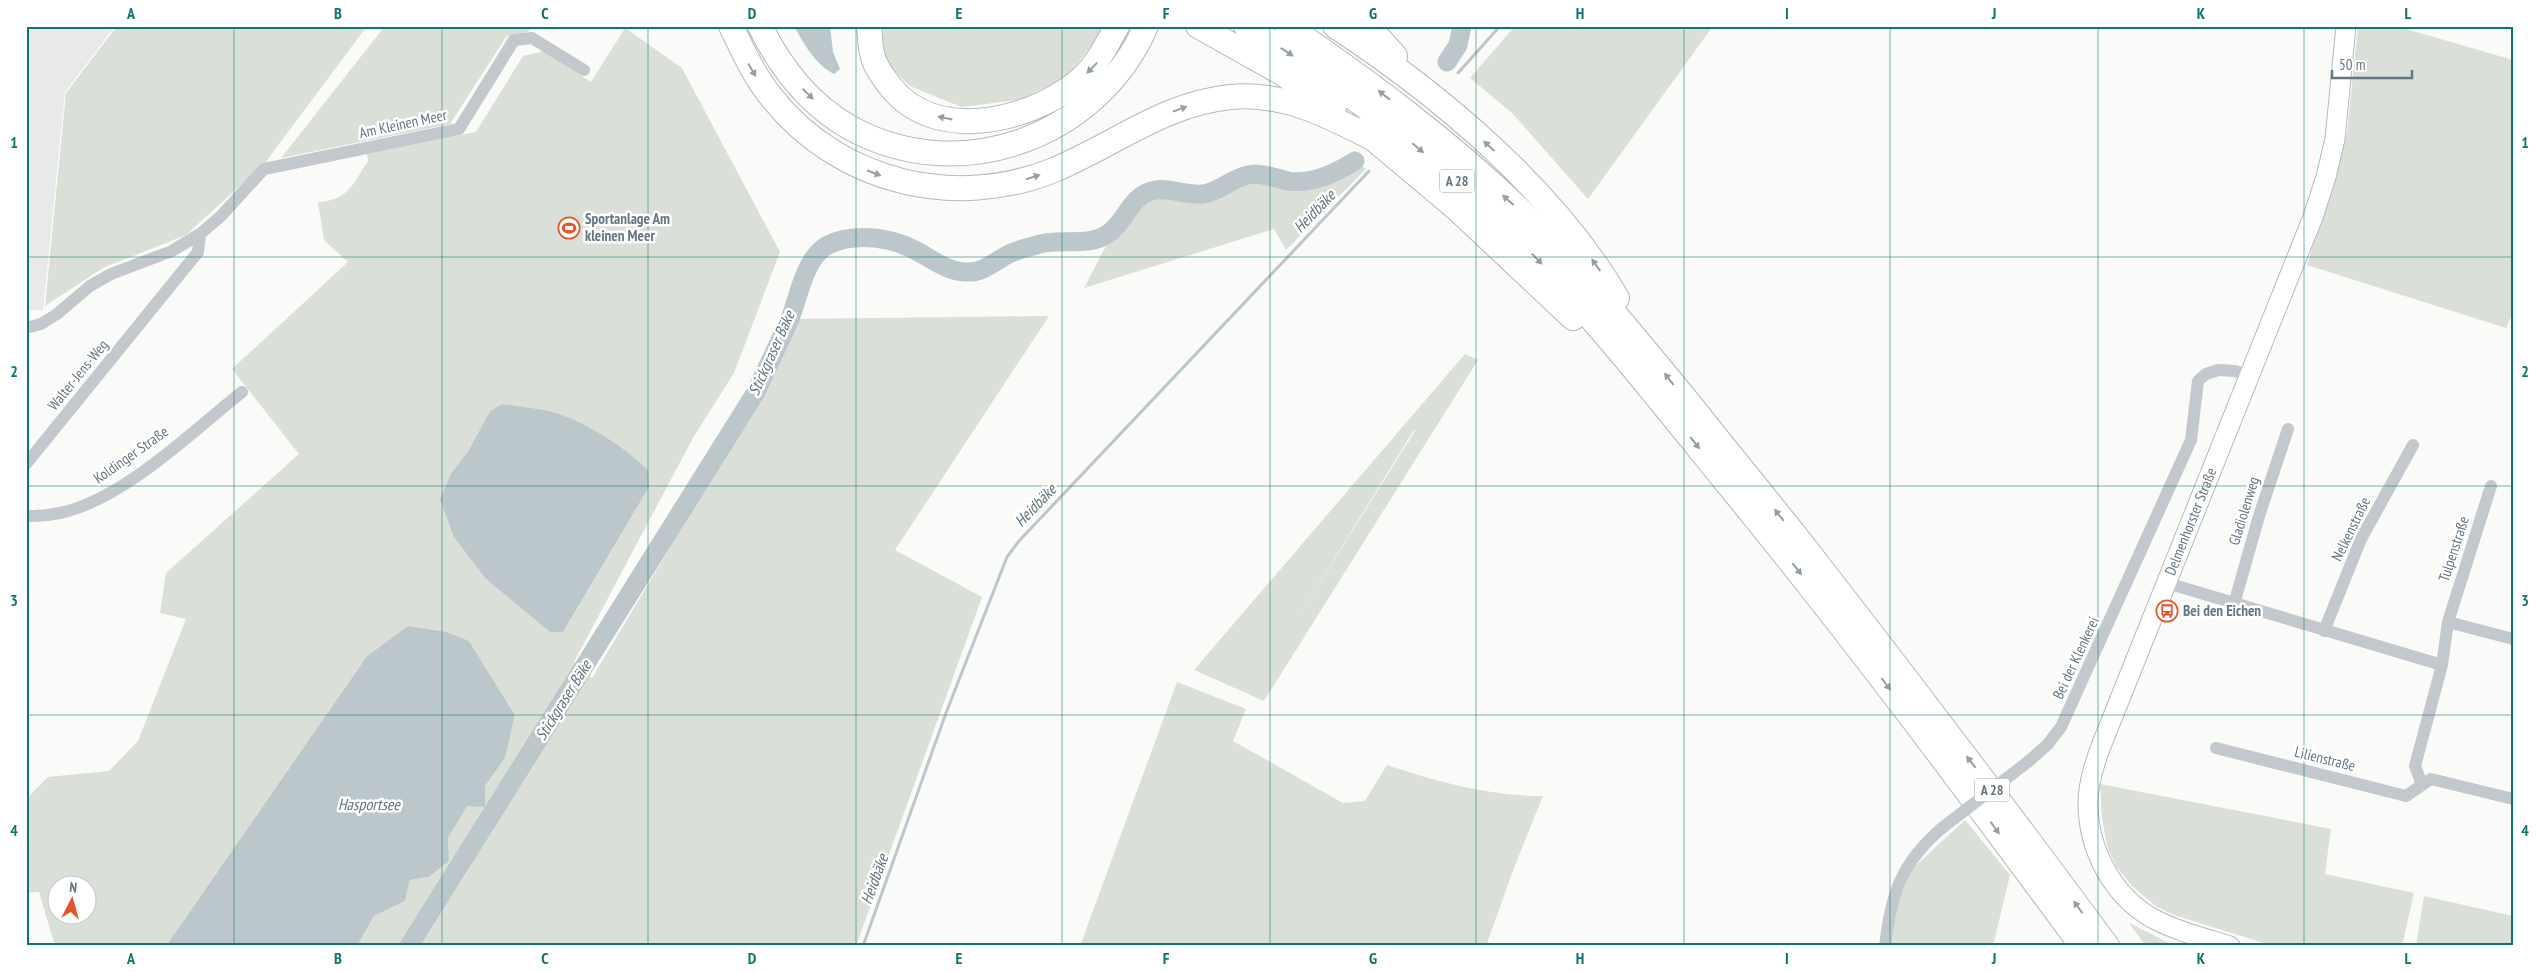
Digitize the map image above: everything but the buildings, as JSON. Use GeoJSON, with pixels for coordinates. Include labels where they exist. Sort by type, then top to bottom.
{"type":"FeatureCollection","features":[{"type":"Feature","properties":{"kind":"highway"},"geometry":{"type":"LineString","coordinates":[[730,26],[748,63],[767,91],[784,113],[809,136],[851,163],[889,178],[912,184],[944,188],[984,188],[1034,178],[1073,161],[1165,114],[1202,102],[1233,97],[1273,98],[1305,106],[1374,138]]}},
{"type":"Feature","properties":{"kind":"highway"},"geometry":{"type":"LineString","coordinates":[[760,26],[789,74],[819,105],[849,127],[897,147],[922,152],[954,154],[985,152],[1013,146],[1040,135],[1066,121],[1089,104],[1110,83],[1144,30]]}},
{"type":"Feature","properties":{"kind":"highway"},"geometry":{"type":"LineString","coordinates":[[869,26],[872,53],[881,75],[896,94],[918,110],[946,119],[978,121],[1016,114],[1048,102],[1077,84],[1098,62],[1117,26]]}},
{"type":"Feature","properties":{"kind":"highway"},"geometry":{"type":"LineString","coordinates":[[1198,26],[1280,72],[1374,138],[1456,208],[1568,314],[1642,362]]}},
{"type":"Feature","properties":{"kind":"highway","name":"A 28"},"geometry":{"type":"LineString","coordinates":[[1246,26],[1361,103],[1467,190],[1642,362],[1874,636],[1985,780],[2107,946]]}},
{"type":"Feature","properties":{"kind":"highway","name":"A 28"},"geometry":{"type":"LineString","coordinates":[[1287,26],[1372,85],[1421,124],[1519,209],[1565,257],[1850,638],[1969,792],[2082,946]]}},
{"type":"Feature","properties":{"kind":"highway"},"geometry":{"type":"LineString","coordinates":[[1335,26],[1430,94]]}},
{"type":"Feature","properties":{"kind":"highway"},"geometry":{"type":"LineString","coordinates":[[1368,26],[1430,94],[1504,161],[1576,239],[1606,279],[1642,362]]}},
{"type":"Feature","properties":{"kind":"street","name":"Delmenhorster Straße"},"geometry":{"type":"LineString","coordinates":[[2230,946],[2168,926],[2132,903],[2115,885],[2106,871],[2090,830],[2088,803],[2095,762],[2310,226],[2326,177],[2335,139],[2346,26]]}},
{"type":"Feature","properties":{"kind":"street","name":"Am Kleinen Meer"},"geometry":{"type":"LineString","coordinates":[[26,328],[49,319],[90,286],[110,274],[172,251],[200,234],[220,217],[264,169],[459,129],[514,40],[532,38],[584,70]]}},
{"type":"Feature","properties":{"kind":"street","name":"Walter-Jens-Weg"},"geometry":{"type":"LineString","coordinates":[[26,464],[198,252],[200,234]]}},
{"type":"Feature","properties":{"kind":"street","name":"Bei der Klenkerei"},"geometry":{"type":"LineString","coordinates":[[1885,946],[1888,916],[1896,886],[1906,866],[1923,843],[2030,761],[2048,744],[2061,727],[2191,440],[2195,392],[2198,381],[2206,374],[2218,370],[2235,371],[2250,376]]}},
{"type":"Feature","properties":{"kind":"street","name":"Koldinger Straße"},"geometry":{"type":"LineString","coordinates":[[26,516],[67,512],[108,494],[130,480],[242,392]]}},
{"type":"Feature","properties":{"kind":"street","name":"Gladiolenweg"},"geometry":{"type":"LineString","coordinates":[[2234,604],[2259,516],[2288,429]]}},
{"type":"Feature","properties":{"kind":"street","name":"Nelkenstraße"},"geometry":{"type":"LineString","coordinates":[[2324,631],[2361,539],[2413,445]]}},
{"type":"Feature","properties":{"kind":"street","name":"Tulpenstraße"},"geometry":{"type":"LineString","coordinates":[[2448,622],[2491,486]]}},
{"type":"Feature","properties":{"kind":"street"},"geometry":{"type":"LineString","coordinates":[[2167,583],[2442,665]]}},
{"type":"Feature","properties":{"kind":"street"},"geometry":{"type":"LineString","coordinates":[[2422,785],[2416,766],[2442,665],[2448,622],[2513,639]]}},
{"type":"Feature","properties":{"kind":"street","name":"Lilienstraße"},"geometry":{"type":"LineString","coordinates":[[2216,748],[2406,796],[2432,779],[2513,799]]}},
{"type":"Feature","properties":{"kind":"shaded area"},"geometry":{"type":"Polygon","coordinates":[[[26,26],[115,26],[65,92],[43,310],[26,310],[26,26]]]}},
{"type":"Feature","properties":{"kind":"shaded area"},"geometry":{"type":"Polygon","coordinates":[[[117,26],[367,26],[265,163],[186,235],[103,268],[45,306],[66,93],[117,26]]]}},
{"type":"Feature","properties":{"kind":"shaded area"},"geometry":{"type":"Polygon","coordinates":[[[385,26],[531,26],[528,32],[506,37],[450,124],[281,158],[385,26]]]}},
{"type":"Feature","properties":{"kind":"shaded area"},"geometry":{"type":"Polygon","coordinates":[[[882,26],[1103,26],[1099,36],[1067,77],[1019,100],[961,107],[910,86],[885,62],[882,26]]]}},
{"type":"Feature","properties":{"kind":"shaded area"},"geometry":{"type":"Polygon","coordinates":[[[1515,26],[1713,26],[1588,199],[1513,114],[1470,78],[1515,26]]]}},
{"type":"Feature","properties":{"kind":"shaded area"},"geometry":{"type":"Polygon","coordinates":[[[2358,26],[2396,26],[2513,60],[2513,312],[2506,328],[2307,265],[2347,133],[2358,26]]]}},
{"type":"Feature","properties":{"kind":"shaded area"},"geometry":{"type":"Polygon","coordinates":[[[625,28],[682,68],[780,252],[734,373],[694,436],[574,662],[592,678],[766,387],[791,319],[1049,316],[895,550],[982,597],[856,946],[420,946],[470,867],[412,946],[357,946],[374,916],[405,901],[410,880],[429,877],[449,861],[448,838],[467,805],[485,807],[485,786],[505,758],[515,715],[469,641],[408,626],[367,656],[166,946],[55,946],[48,924],[98,924],[98,874],[48,874],[48,922],[39,892],[26,893],[26,799],[48,777],[109,771],[138,741],[186,619],[160,613],[166,573],[299,454],[232,369],[348,262],[324,240],[318,202],[337,198],[349,190],[368,161],[367,154],[476,132],[523,56],[544,51],[591,82],[625,28]],[[502,404],[490,411],[467,453],[452,472],[486,579],[550,632],[563,632],[649,487],[527,409],[502,404]]]}},
{"type":"Feature","properties":{"kind":"shaded area"},"geometry":{"type":"Polygon","coordinates":[[[1359,163],[1366,169],[1286,250],[1274,229],[1084,288],[1118,227],[1136,206],[1152,195],[1164,194],[1189,198],[1202,197],[1255,180],[1293,188],[1310,187],[1328,182],[1359,163]]]}},
{"type":"Feature","properties":{"kind":"shaded area"},"geometry":{"type":"Polygon","coordinates":[[[1465,354],[1478,360],[1264,701],[1194,670],[1465,354]],[[1414,430],[1297,619],[1415,431],[1414,430]]]}},
{"type":"Feature","properties":{"kind":"shaded area"},"geometry":{"type":"Polygon","coordinates":[[[1177,682],[1246,709],[1233,741],[1343,803],[1365,801],[1387,765],[1425,777],[1483,791],[1543,796],[1515,865],[1486,946],[1080,946],[1177,682]]]}},
{"type":"Feature","properties":{"kind":"shaded area"},"geometry":{"type":"Polygon","coordinates":[[[2100,784],[2331,829],[2325,874],[2414,893],[2402,946],[2273,946],[2174,915],[2157,907],[2132,886],[2116,866],[2108,849],[2102,819],[2100,784]]]}},
{"type":"Feature","properties":{"kind":"shaded area"},"geometry":{"type":"Polygon","coordinates":[[[1965,820],[2010,875],[1993,946],[1889,946],[1898,896],[1911,870],[1965,820]]]}},
{"type":"Feature","properties":{"kind":"shaded area"},"geometry":{"type":"Polygon","coordinates":[[[2424,896],[2513,916],[2513,946],[2416,946],[2424,896]]]}},
{"type":"Feature","properties":{"kind":"shaded area"},"geometry":{"type":"Polygon","coordinates":[[[2129,923],[2175,946],[2146,946],[2129,923]]]}},
{"type":"Feature","properties":{"kind":"water"},"geometry":{"type":"Polygon","coordinates":[[[794,26],[830,26],[833,52],[840,69],[834,74],[821,65],[806,46],[794,26]]]}},
{"type":"Feature","properties":{"kind":"water"},"geometry":{"type":"Polygon","coordinates":[[[502,404],[550,411],[568,417],[593,429],[618,445],[648,470],[649,487],[563,632],[550,632],[486,579],[454,537],[440,499],[452,472],[467,453],[490,411],[502,404]]]}},
{"type":"Feature","properties":{"kind":"water","name":"Hasportsee"},"geometry":{"type":"Polygon","coordinates":[[[408,626],[446,632],[469,641],[515,715],[505,758],[485,786],[485,807],[467,806],[448,838],[449,861],[429,877],[410,880],[405,901],[374,916],[357,946],[166,946],[367,656],[408,626]]]}},
{"type":"Feature","properties":{"kind":"waterway","name":"Stickgraser Bäke"},"geometry":{"type":"LineString","coordinates":[[1447,62],[1458,45],[1462,26]]}},
{"type":"Feature","properties":{"kind":"waterway","name":"Heidbäke"},"geometry":{"type":"LineString","coordinates":[[1458,73],[1500,26]]}},
{"type":"Feature","properties":{"kind":"waterway","name":"Stickgraser Bäke"},"geometry":{"type":"LineString","coordinates":[[409,946],[756,392],[791,316],[806,271],[822,249],[846,239],[889,240],[914,249],[949,268],[961,272],[973,272],[1021,249],[1048,242],[1082,242],[1098,239],[1106,235],[1118,224],[1137,199],[1151,191],[1164,190],[1203,194],[1215,191],[1236,179],[1253,174],[1297,182],[1315,180],[1332,174],[1355,161]]}},
{"type":"Feature","properties":{"kind":"waterway","name":"Heidbäke"},"geometry":{"type":"LineString","coordinates":[[863,946],[946,713],[1007,557],[1019,541],[1369,171]]}},
{"type":"Feature","properties":{"kind":"place","name":"Sportanlage Am kleinen Meer"},"geometry":{"type":"Point","coordinates":[569,228]}},
{"type":"Feature","properties":{"kind":"place","name":"Bei den Eichen"},"geometry":{"type":"Point","coordinates":[2167,611]}}]}
